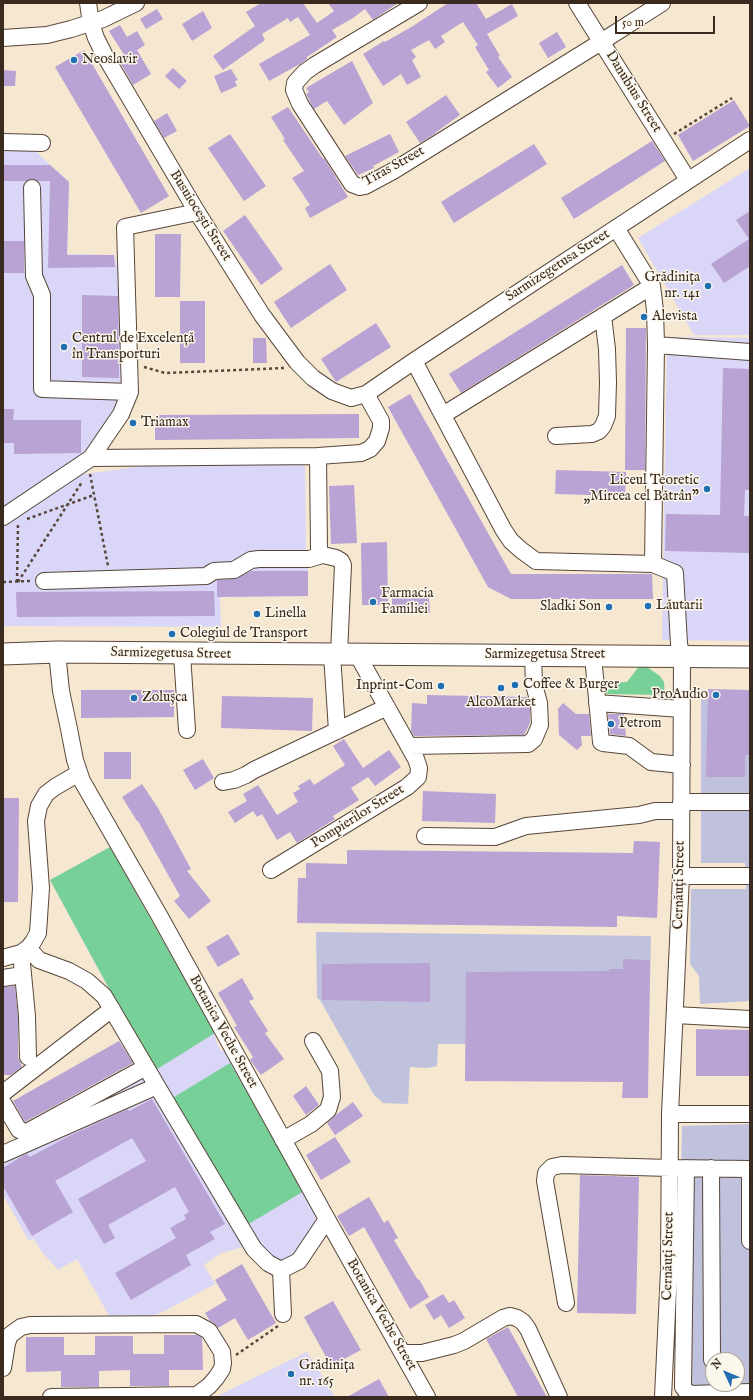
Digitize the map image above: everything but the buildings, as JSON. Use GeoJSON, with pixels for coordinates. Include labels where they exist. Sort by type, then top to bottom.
{"type":"FeatureCollection","features":[{"type":"Feature","properties":{"kind":"main road","name":"Sarmizegetusa Street"},"geometry":{"type":"LineString","coordinates":[[3,654],[57,652],[750,657]]}},
{"type":"Feature","properties":{"kind":"street","name":"Busuiocești Street"},"geometry":{"type":"LineString","coordinates":[[88,3],[91,23],[96,38],[105,56],[197,212],[262,315],[297,362],[313,378],[332,391],[351,398]]}},
{"type":"Feature","properties":{"kind":"street"},"geometry":{"type":"LineString","coordinates":[[3,38],[47,35],[103,19],[136,3]]}},
{"type":"Feature","properties":{"kind":"street","name":"Tiras Street"},"geometry":{"type":"LineString","coordinates":[[419,3],[315,65],[305,72],[295,83],[294,90],[300,104],[352,184],[360,187],[375,181],[662,3]]}},
{"type":"Feature","properties":{"kind":"street","name":"Danubius Street"},"geometry":{"type":"LineString","coordinates":[[577,3],[688,180]]}},
{"type":"Feature","properties":{"kind":"street","name":"Sarmizegetusa Street"},"geometry":{"type":"LineString","coordinates":[[351,398],[366,394],[750,140]]}},
{"type":"Feature","properties":{"kind":"street"},"geometry":{"type":"LineString","coordinates":[[3,142],[42,143]]}},
{"type":"Feature","properties":{"kind":"street"},"geometry":{"type":"LineString","coordinates":[[32,188],[34,276],[42,295],[42,389],[130,392]]}},
{"type":"Feature","properties":{"kind":"street"},"geometry":{"type":"LineString","coordinates":[[9,518],[91,458],[121,414],[130,392],[125,227],[197,212]]}},
{"type":"Feature","properties":{"kind":"street"},"geometry":{"type":"LineString","coordinates":[[414,361],[503,529],[511,541],[521,550],[536,561],[653,564],[656,345],[655,310],[652,286],[616,228]]}},
{"type":"Feature","properties":{"kind":"street"},"geometry":{"type":"LineString","coordinates":[[443,415],[652,286]]}},
{"type":"Feature","properties":{"kind":"street"},"geometry":{"type":"LineString","coordinates":[[556,436],[592,434],[599,431],[607,416],[607,349],[603,316]]}},
{"type":"Feature","properties":{"kind":"street"},"geometry":{"type":"LineString","coordinates":[[656,345],[750,352]]}},
{"type":"Feature","properties":{"kind":"street"},"geometry":{"type":"LineString","coordinates":[[91,458],[318,456],[361,453],[370,449],[377,441],[381,428],[381,421],[366,394]]}},
{"type":"Feature","properties":{"kind":"street"},"geometry":{"type":"LineString","coordinates":[[318,456],[319,550],[328,557],[336,558],[343,565],[343,654],[337,731]]}},
{"type":"Feature","properties":{"kind":"street"},"geometry":{"type":"LineString","coordinates":[[44,580],[206,576],[214,571],[234,570],[251,560],[309,559],[319,556],[321,553]]}},
{"type":"Feature","properties":{"kind":"street","name":"Cernăuți Street"},"geometry":{"type":"LineString","coordinates":[[653,564],[675,573],[679,644],[682,656],[681,876],[670,1114],[678,1168],[669,1270],[663,1397]]}},
{"type":"Feature","properties":{"kind":"street","name":"Botanica Veche Street"},"geometry":{"type":"LineString","coordinates":[[57,652],[61,690],[79,773],[327,1219],[428,1397]]}},
{"type":"Feature","properties":{"kind":"street"},"geometry":{"type":"LineString","coordinates":[[182,654],[187,730]]}},
{"type":"Feature","properties":{"kind":"street","name":"Pompierilor Street"},"geometry":{"type":"LineString","coordinates":[[271,870],[408,787],[418,776],[419,768],[416,759],[387,707],[343,654]]}},
{"type":"Feature","properties":{"kind":"street"},"geometry":{"type":"LineString","coordinates":[[409,746],[528,744],[534,739],[540,725],[539,703],[534,685],[534,655]]}},
{"type":"Feature","properties":{"kind":"street"},"geometry":{"type":"LineString","coordinates":[[592,656],[601,742],[629,746],[651,762],[682,765]]}},
{"type":"Feature","properties":{"kind":"street"},"geometry":{"type":"LineString","coordinates":[[597,703],[682,709]]}},
{"type":"Feature","properties":{"kind":"street"},"geometry":{"type":"LineString","coordinates":[[223,782],[234,780],[246,775],[387,707]]}},
{"type":"Feature","properties":{"kind":"street"},"geometry":{"type":"LineString","coordinates":[[3,958],[24,951],[33,942],[38,933],[41,874],[36,821],[39,806],[46,794],[79,773]]}},
{"type":"Feature","properties":{"kind":"street"},"geometry":{"type":"LineString","coordinates":[[425,836],[494,837],[526,826],[639,816],[681,806],[750,802]]}},
{"type":"Feature","properties":{"kind":"street"},"geometry":{"type":"LineString","coordinates":[[681,876],[750,876]]}},
{"type":"Feature","properties":{"kind":"street"},"geometry":{"type":"LineString","coordinates":[[24,951],[23,975],[27,1016],[28,1058]]}},
{"type":"Feature","properties":{"kind":"street"},"geometry":{"type":"LineString","coordinates":[[24,951],[39,960],[70,971],[87,981],[104,996],[254,1249],[268,1263],[281,1270]]}},
{"type":"Feature","properties":{"kind":"street"},"geometry":{"type":"LineString","coordinates":[[3,978],[23,975]]}},
{"type":"Feature","properties":{"kind":"street"},"geometry":{"type":"LineString","coordinates":[[3,1093],[112,1009]]}},
{"type":"Feature","properties":{"kind":"street"},"geometry":{"type":"LineString","coordinates":[[675,1015],[750,1019]]}},
{"type":"Feature","properties":{"kind":"street"},"geometry":{"type":"LineString","coordinates":[[283,1140],[311,1124],[328,1110],[332,1097],[330,1071],[313,1041]]}},
{"type":"Feature","properties":{"kind":"street"},"geometry":{"type":"LineString","coordinates":[[3,1103],[19,1130],[27,1132],[146,1067]]}},
{"type":"Feature","properties":{"kind":"street"},"geometry":{"type":"LineString","coordinates":[[3,1154],[157,1086]]}},
{"type":"Feature","properties":{"kind":"street"},"geometry":{"type":"LineString","coordinates":[[670,1114],[750,1114]]}},
{"type":"Feature","properties":{"kind":"street"},"geometry":{"type":"LineString","coordinates":[[566,1302],[545,1181],[546,1172],[552,1167],[562,1165],[750,1169],[750,1241]]}},
{"type":"Feature","properties":{"kind":"street"},"geometry":{"type":"LineString","coordinates":[[678,1168],[683,1387],[686,1392],[691,1394],[750,1392]]}},
{"type":"Feature","properties":{"kind":"street"},"geometry":{"type":"LineString","coordinates":[[711,1168],[712,1352]]}},
{"type":"Feature","properties":{"kind":"street"},"geometry":{"type":"LineString","coordinates":[[281,1270],[299,1262],[327,1219]]}},
{"type":"Feature","properties":{"kind":"street"},"geometry":{"type":"LineString","coordinates":[[281,1270],[283,1314]]}},
{"type":"Feature","properties":{"kind":"street"},"geometry":{"type":"LineString","coordinates":[[403,1353],[422,1353],[454,1345],[464,1341],[503,1318],[510,1316],[523,1322],[528,1329],[559,1397]]}},
{"type":"Feature","properties":{"kind":"street"},"geometry":{"type":"LineString","coordinates":[[3,1368],[10,1335],[21,1327],[30,1325],[196,1324],[209,1331],[222,1352],[222,1369],[216,1378],[198,1396],[51,1397]]}},
{"type":"Feature","properties":{"kind":"path"},"geometry":{"type":"LineString","coordinates":[[663,140],[689,126],[732,98]]}},
{"type":"Feature","properties":{"kind":"path"},"geometry":{"type":"LineString","coordinates":[[129,363],[165,373],[282,369],[297,362]]}},
{"type":"Feature","properties":{"kind":"path"},"geometry":{"type":"LineString","coordinates":[[17,582],[90,470],[110,579]]}},
{"type":"Feature","properties":{"kind":"path"},"geometry":{"type":"LineString","coordinates":[[17,582],[9,518],[68,504],[94,495]]}},
{"type":"Feature","properties":{"kind":"path"},"geometry":{"type":"LineString","coordinates":[[3,582],[44,580]]}},
{"type":"Feature","properties":{"kind":"path"},"geometry":{"type":"LineString","coordinates":[[223,1362],[276,1329],[282,1320],[283,1314]]}},
{"type":"Feature","properties":{"kind":"shaded area","name":"Centrul de Excelență în Transporturi"},"geometry":{"type":"Polygon","coordinates":[[[3,149],[33,149],[69,182],[67,254],[114,255],[125,297],[123,397],[82,463],[85,474],[202,458],[303,462],[305,468],[308,596],[220,597],[221,627],[3,626],[3,149]]]}},
{"type":"Feature","properties":{"kind":"shaded area","name":"Grădinița nr. 141"},"geometry":{"type":"Polygon","coordinates":[[[750,168],[750,335],[694,335],[638,238],[750,168]]]}},
{"type":"Feature","properties":{"kind":"shaded area","name":"Liceul Teoretic „Mircea cel Bătrân”"},"geometry":{"type":"Polygon","coordinates":[[[667,337],[750,338],[750,641],[662,640],[667,337]]]}},
{"type":"Feature","properties":{"kind":"shaded area"},"geometry":{"type":"Polygon","coordinates":[[[701,699],[750,699],[750,1001],[700,1004],[699,976],[690,964],[691,889],[746,889],[745,863],[701,863],[701,699]]]}},
{"type":"Feature","properties":{"kind":"shaded area"},"geometry":{"type":"Polygon","coordinates":[[[110,847],[215,1033],[216,1041],[221,1051],[225,1050],[316,1213],[315,1223],[289,1263],[283,1265],[254,1244],[221,1253],[204,1265],[215,1284],[163,1312],[129,1323],[124,1314],[112,1321],[77,1259],[58,1270],[42,1252],[33,1238],[29,1241],[3,1195],[4,1142],[7,1146],[82,1113],[153,1071],[50,880],[110,847]]]}},
{"type":"Feature","properties":{"kind":"shaded area"},"geometry":{"type":"Polygon","coordinates":[[[316,932],[651,936],[649,1033],[623,1033],[609,1044],[438,1044],[437,1066],[427,1068],[410,1067],[408,1104],[383,1103],[374,1095],[320,1000],[317,998],[316,932]]]}},
{"type":"Feature","properties":{"kind":"shaded area"},"geometry":{"type":"Polygon","coordinates":[[[750,1124],[750,1397],[677,1397],[682,1126],[750,1124]]]}},
{"type":"Feature","properties":{"kind":"shaded area","name":"Grădinița nr. 165"},"geometry":{"type":"Polygon","coordinates":[[[307,1352],[335,1397],[215,1397],[307,1352]]]}},
{"type":"Feature","properties":{"kind":"green space"},"geometry":{"type":"Polygon","coordinates":[[[640,665],[647,667],[660,676],[664,682],[665,695],[605,694],[605,683],[627,682],[640,665]]]}},
{"type":"Feature","properties":{"kind":"green space"},"geometry":{"type":"Polygon","coordinates":[[[110,847],[215,1033],[154,1071],[50,880],[110,847]]]}},
{"type":"Feature","properties":{"kind":"green space"},"geometry":{"type":"Polygon","coordinates":[[[230,1063],[304,1191],[247,1225],[171,1099],[230,1063]]]}},
{"type":"Feature","properties":{"kind":"place","name":"Neoslavir"},"geometry":{"type":"Point","coordinates":[74,60]}},
{"type":"Feature","properties":{"kind":"place","name":"Grădinița nr. 141"},"geometry":{"type":"Point","coordinates":[708,286]}},
{"type":"Feature","properties":{"kind":"place","name":"Alevista"},"geometry":{"type":"Point","coordinates":[644,317]}},
{"type":"Feature","properties":{"kind":"place","name":"Centrul de Excelență în Transporturi"},"geometry":{"type":"Point","coordinates":[64,347]}},
{"type":"Feature","properties":{"kind":"place","name":"Triamax"},"geometry":{"type":"Point","coordinates":[133,423]}},
{"type":"Feature","properties":{"kind":"place","name":"Liceul Teoretic „Mircea cel Bătrân”"},"geometry":{"type":"Point","coordinates":[707,489]}},
{"type":"Feature","properties":{"kind":"place","name":"Farmacia Familiei"},"geometry":{"type":"Point","coordinates":[373,602]}},
{"type":"Feature","properties":{"kind":"place","name":"Lăutarii"},"geometry":{"type":"Point","coordinates":[648,606]}},
{"type":"Feature","properties":{"kind":"place","name":"Sladki Son"},"geometry":{"type":"Point","coordinates":[609,607]}},
{"type":"Feature","properties":{"kind":"place","name":"Linella"},"geometry":{"type":"Point","coordinates":[257,614]}},
{"type":"Feature","properties":{"kind":"place","name":"Colegiul de Transport"},"geometry":{"type":"Point","coordinates":[172,634]}},
{"type":"Feature","properties":{"kind":"place","name":"Coffee & Burger"},"geometry":{"type":"Point","coordinates":[515,685]}},
{"type":"Feature","properties":{"kind":"place","name":"Inprint-Com"},"geometry":{"type":"Point","coordinates":[441,686]}},
{"type":"Feature","properties":{"kind":"place","name":"AlcoMarket"},"geometry":{"type":"Point","coordinates":[501,688]}},
{"type":"Feature","properties":{"kind":"place","name":"ProAudio"},"geometry":{"type":"Point","coordinates":[716,695]}},
{"type":"Feature","properties":{"kind":"place","name":"Zolușca"},"geometry":{"type":"Point","coordinates":[134,698]}},
{"type":"Feature","properties":{"kind":"place","name":"Petrom"},"geometry":{"type":"Point","coordinates":[611,724]}},
{"type":"Feature","properties":{"kind":"place","name":"Grădinița nr. 165"},"geometry":{"type":"Point","coordinates":[291,1374]}}]}
